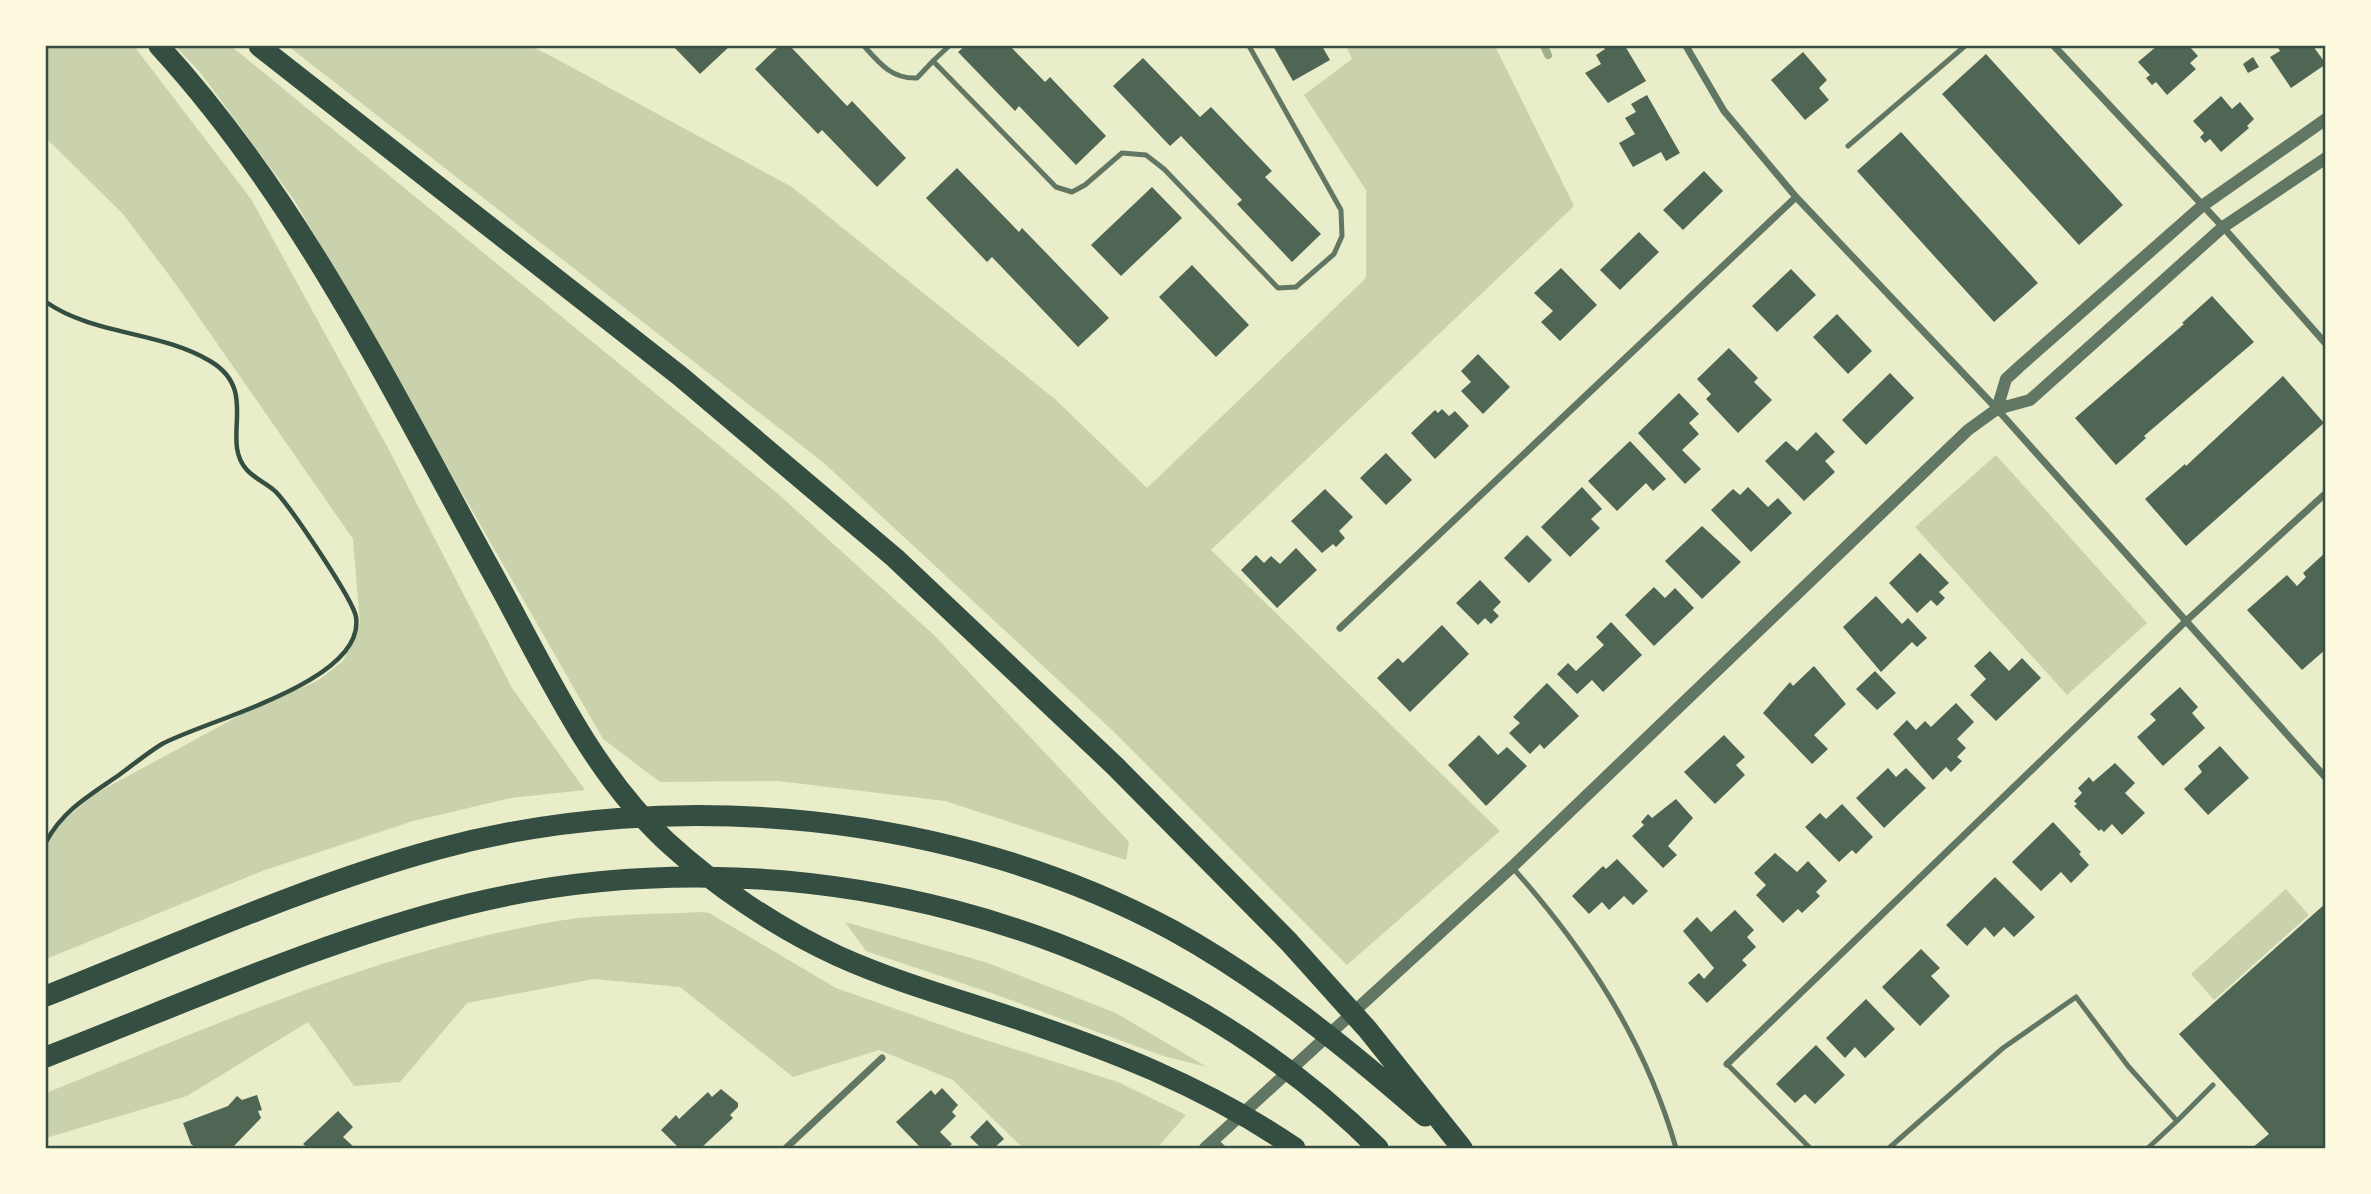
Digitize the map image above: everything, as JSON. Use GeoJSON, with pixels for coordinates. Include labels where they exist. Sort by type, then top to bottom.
{"type":"FeatureCollection","features":[{"type":"Feature","properties":{"kind":"highway"},"geometry":{"type":"LineString","coordinates":[[159,46],[230,129],[292,218],[373,356],[561,700],[610,776],[636,810],[664,839],[737,896],[783,926],[841,957],[1084,1042],[1208,1094],[1288,1143]]}},
{"type":"Feature","properties":{"kind":"highway"},"geometry":{"type":"LineString","coordinates":[[259,46],[680,376],[845,513],[1116,767],[1329,985],[1461,1149]]}},
{"type":"Feature","properties":{"kind":"highway"},"geometry":{"type":"LineString","coordinates":[[46,996],[392,863],[468,841],[609,819],[692,814],[796,820],[879,832],[970,852],[1080,888],[1171,930],[1241,973],[1299,1015],[1360,1062],[1461,1149]]}},
{"type":"Feature","properties":{"kind":"highway"},"geometry":{"type":"LineString","coordinates":[[46,1057],[351,939],[426,915],[515,895],[662,877],[780,881],[867,891],[959,911],[1004,925],[1134,978],[1216,1021],[1259,1050],[1323,1098],[1378,1149]]}},
{"type":"Feature","properties":{"kind":"street"},"geometry":{"type":"LineString","coordinates":[[1686,46],[1724,111],[1797,197],[1997,409],[2326,778]]}},
{"type":"Feature","properties":{"kind":"street"},"geometry":{"type":"LineString","coordinates":[[2054,46],[2223,227],[2326,344]]}},
{"type":"Feature","properties":{"kind":"street"},"geometry":{"type":"LineString","coordinates":[[1997,409],[2006,379],[2202,206],[2326,119]]}},
{"type":"Feature","properties":{"kind":"street"},"geometry":{"type":"LineString","coordinates":[[1214,1146],[1512,867],[1948,450],[1997,409],[2030,400],[2223,227],[2326,158]]}},
{"type":"Feature","properties":{"kind":"street"},"geometry":{"type":"LineString","coordinates":[[1340,628],[1797,197]]}},
{"type":"Feature","properties":{"kind":"street"},"geometry":{"type":"LineString","coordinates":[[1727,1064],[2186,621],[2326,493]]}},
{"type":"Feature","properties":{"kind":"street"},"geometry":{"type":"LineString","coordinates":[[786,1149],[882,1058]]}},
{"type":"Feature","properties":{"kind":"lane"},"geometry":{"type":"LineString","coordinates":[[864,46],[885,68],[901,79],[917,78],[949,46]]}},
{"type":"Feature","properties":{"kind":"lane"},"geometry":{"type":"LineString","coordinates":[[933,61],[1056,187],[1072,191],[1085,185],[1122,153],[1146,155],[1164,169],[1278,288],[1296,287],[1334,254],[1342,236],[1341,210],[1249,46]]}},
{"type":"Feature","properties":{"kind":"lane"},"geometry":{"type":"LineString","coordinates":[[1848,146],[1965,46]]}},
{"type":"Feature","properties":{"kind":"lane"},"geometry":{"type":"LineString","coordinates":[[1512,867],[1583,953],[1619,1010],[1650,1072],[1676,1149]]}},
{"type":"Feature","properties":{"kind":"lane"},"geometry":{"type":"LineString","coordinates":[[1889,1149],[2003,1048],[2076,997],[2128,1066],[2177,1121]]}},
{"type":"Feature","properties":{"kind":"lane"},"geometry":{"type":"LineString","coordinates":[[1727,1064],[1810,1149]]}},
{"type":"Feature","properties":{"kind":"lane"},"geometry":{"type":"LineString","coordinates":[[2148,1149],[2213,1085]]}},
{"type":"Feature","properties":{"kind":"path"},"geometry":{"type":"LineString","coordinates":[[46,302],[61,313],[150,338],[210,361],[230,379],[239,404],[239,457],[247,470],[276,492],[331,569],[356,616],[355,632],[344,654],[331,668],[268,700],[162,744],[78,801],[54,826],[46,842]]}},
{"type":"Feature","properties":{"kind":"green space"},"geometry":{"type":"Polygon","coordinates":[[[46,46],[134,46],[251,199],[389,450],[512,688],[585,790],[511,798],[413,821],[262,871],[46,959],[46,843],[63,821],[93,795],[244,713],[319,680],[343,661],[360,623],[353,539],[175,283],[123,214],[46,138],[46,46]]]}},
{"type":"Feature","properties":{"kind":"green space"},"geometry":{"type":"Polygon","coordinates":[[[175,46],[231,46],[777,493],[934,635],[1129,842],[1126,860],[945,801],[778,781],[660,782],[603,739],[295,201],[200,72],[175,46]]]}},
{"type":"Feature","properties":{"kind":"green space"},"geometry":{"type":"Polygon","coordinates":[[[288,46],[530,46],[549,55],[792,187],[1056,400],[1147,488],[1366,278],[1366,190],[1304,95],[1352,59],[1346,46],[1495,46],[1574,206],[1211,550],[1500,831],[1347,965],[1112,730],[824,463],[288,46]]]}},
{"type":"Feature","properties":{"kind":"green space"},"geometry":{"type":"Polygon","coordinates":[[[1996,455],[2147,623],[2067,695],[1915,527],[1996,455]]]}},
{"type":"Feature","properties":{"kind":"green space"},"geometry":{"type":"Polygon","coordinates":[[[2286,889],[2309,915],[2214,1000],[2191,974],[2286,889]]]}},
{"type":"Feature","properties":{"kind":"green space"},"geometry":{"type":"Polygon","coordinates":[[[709,913],[836,988],[967,1034],[1118,1082],[1186,1115],[1157,1148],[1023,1148],[953,1080],[879,1050],[793,1077],[680,987],[594,979],[467,1003],[400,1082],[354,1086],[308,1022],[187,1096],[46,1138],[46,1093],[297,993],[425,951],[491,934],[575,918],[709,913]]]}},
{"type":"Feature","properties":{"kind":"green space"},"geometry":{"type":"Polygon","coordinates":[[[845,922],[988,963],[1116,1013],[1207,1067],[1163,1056],[994,994],[866,951],[845,922]]]}},
{"type":"Feature","properties":{"kind":"building"},"geometry":{"type":"Polygon","coordinates":[[[673,46],[730,46],[700,74],[673,46]]]}},
{"type":"Feature","properties":{"kind":"building"},"geometry":{"type":"Polygon","coordinates":[[[779,46],[790,46],[847,106],[852,101],[906,158],[877,187],[822,130],[818,134],[755,69],[779,46]]]}},
{"type":"Feature","properties":{"kind":"building"},"geometry":{"type":"Polygon","coordinates":[[[965,46],[1010,46],[1045,82],[1050,77],[1106,136],[1076,165],[1019,106],[1015,111],[958,52],[965,46]]]}},
{"type":"Feature","properties":{"kind":"building"},"geometry":{"type":"Polygon","coordinates":[[[1273,46],[1322,46],[1330,60],[1293,81],[1273,46]]]}},
{"type":"Feature","properties":{"kind":"building"},"geometry":{"type":"Polygon","coordinates":[[[1603,46],[1625,46],[1646,81],[1608,103],[1585,73],[1601,64],[1596,55],[1605,49],[1603,46]]]}},
{"type":"Feature","properties":{"kind":"building"},"geometry":{"type":"Polygon","coordinates":[[[2157,46],[2189,46],[2198,56],[2190,63],[2196,69],[2167,95],[2156,82],[2152,85],[2146,78],[2150,75],[2138,62],[2157,46]]]}},
{"type":"Feature","properties":{"kind":"building"},"geometry":{"type":"Polygon","coordinates":[[[2277,46],[2313,46],[2326,64],[2291,88],[2270,57],[2280,51],[2277,46]]]}},
{"type":"Feature","properties":{"kind":"building"},"geometry":{"type":"Polygon","coordinates":[[[1803,52],[1827,80],[1819,88],[1829,100],[1805,120],[1771,80],[1803,52]]]}},
{"type":"Feature","properties":{"kind":"building"},"geometry":{"type":"Polygon","coordinates":[[[1986,54],[2123,205],[2079,245],[1942,94],[1986,54]]]}},
{"type":"Feature","properties":{"kind":"building"},"geometry":{"type":"Polygon","coordinates":[[[2253,57],[2259,67],[2248,73],[2243,64],[2253,57]]]}},
{"type":"Feature","properties":{"kind":"building"},"geometry":{"type":"Polygon","coordinates":[[[1143,58],[1200,117],[1211,107],[1272,171],[1265,177],[1321,234],[1292,262],[1237,204],[1242,200],[1181,136],[1170,146],[1113,86],[1143,58]]]}},
{"type":"Feature","properties":{"kind":"building"},"geometry":{"type":"Polygon","coordinates":[[[1647,95],[1680,153],[1666,161],[1661,152],[1633,167],[1619,143],[1635,134],[1625,118],[1636,112],[1631,104],[1647,95]]]}},
{"type":"Feature","properties":{"kind":"building"},"geometry":{"type":"Polygon","coordinates":[[[2221,96],[2232,109],[2240,102],[2254,119],[2247,126],[2249,128],[2221,152],[2210,139],[2205,143],[2200,137],[2204,133],[2193,121],[2221,96]]]}},
{"type":"Feature","properties":{"kind":"building"},"geometry":{"type":"Polygon","coordinates":[[[1901,132],[2038,283],[1994,322],[1857,171],[1901,132]]]}},
{"type":"Feature","properties":{"kind":"building"},"geometry":{"type":"Polygon","coordinates":[[[957,168],[1019,232],[1022,228],[1109,318],[1078,347],[992,257],[987,262],[926,198],[957,168]]]}},
{"type":"Feature","properties":{"kind":"building"},"geometry":{"type":"Polygon","coordinates":[[[1704,171],[1723,191],[1683,230],[1663,210],[1704,171]]]}},
{"type":"Feature","properties":{"kind":"building"},"geometry":{"type":"Polygon","coordinates":[[[1152,187],[1182,218],[1121,276],[1091,245],[1152,187]]]}},
{"type":"Feature","properties":{"kind":"building"},"geometry":{"type":"Polygon","coordinates":[[[1639,232],[1659,252],[1620,290],[1600,270],[1639,232]]]}},
{"type":"Feature","properties":{"kind":"building"},"geometry":{"type":"Polygon","coordinates":[[[1192,265],[1249,325],[1216,357],[1159,297],[1192,265]]]}},
{"type":"Feature","properties":{"kind":"building"},"geometry":{"type":"Polygon","coordinates":[[[1561,268],[1597,305],[1560,341],[1541,322],[1553,311],[1534,293],[1561,268]]]}},
{"type":"Feature","properties":{"kind":"building"},"geometry":{"type":"Polygon","coordinates":[[[1791,269],[1816,295],[1777,332],[1752,306],[1791,269]]]}},
{"type":"Feature","properties":{"kind":"building"},"geometry":{"type":"Polygon","coordinates":[[[2212,296],[2254,342],[2144,436],[2146,438],[2116,465],[2075,418],[2184,324],[2182,323],[2212,296]]]}},
{"type":"Feature","properties":{"kind":"building"},"geometry":{"type":"Polygon","coordinates":[[[1837,314],[1872,351],[1848,374],[1813,337],[1837,314]]]}},
{"type":"Feature","properties":{"kind":"building"},"geometry":{"type":"Polygon","coordinates":[[[1729,348],[1758,378],[1754,382],[1772,400],[1738,433],[1706,399],[1711,394],[1697,379],[1729,348]]]}},
{"type":"Feature","properties":{"kind":"building"},"geometry":{"type":"Polygon","coordinates":[[[1478,354],[1510,387],[1483,414],[1461,391],[1471,382],[1461,371],[1478,354]]]}},
{"type":"Feature","properties":{"kind":"building"},"geometry":{"type":"Polygon","coordinates":[[[1890,373],[1914,398],[1866,445],[1842,420],[1890,373]]]}},
{"type":"Feature","properties":{"kind":"building"},"geometry":{"type":"Polygon","coordinates":[[[2283,376],[2324,423],[2186,546],[2145,499],[2185,464],[2186,466],[2283,376]]]}},
{"type":"Feature","properties":{"kind":"building"},"geometry":{"type":"Polygon","coordinates":[[[1679,393],[1699,414],[1689,423],[1699,434],[1682,450],[1701,469],[1685,484],[1638,433],[1679,393]]]}},
{"type":"Feature","properties":{"kind":"building"},"geometry":{"type":"Polygon","coordinates":[[[1442,409],[1449,416],[1455,411],[1469,426],[1435,459],[1411,433],[1435,410],[1438,413],[1442,409]]]}},
{"type":"Feature","properties":{"kind":"building"},"geometry":{"type":"Polygon","coordinates":[[[1816,432],[1835,452],[1825,461],[1835,472],[1804,501],[1765,461],[1786,441],[1797,451],[1816,432]]]}},
{"type":"Feature","properties":{"kind":"building"},"geometry":{"type":"Polygon","coordinates":[[[1630,441],[1666,479],[1653,491],[1646,483],[1617,511],[1588,481],[1630,441]]]}},
{"type":"Feature","properties":{"kind":"building"},"geometry":{"type":"Polygon","coordinates":[[[1386,453],[1412,480],[1386,505],[1360,478],[1386,453]]]}},
{"type":"Feature","properties":{"kind":"building"},"geometry":{"type":"Polygon","coordinates":[[[1582,487],[1602,509],[1591,519],[1600,528],[1570,557],[1541,527],[1582,487]]]}},
{"type":"Feature","properties":{"kind":"building"},"geometry":{"type":"Polygon","coordinates":[[[1748,487],[1768,507],[1778,498],[1792,513],[1751,552],[1711,510],[1733,489],[1740,495],[1748,487]]]}},
{"type":"Feature","properties":{"kind":"building"},"geometry":{"type":"Polygon","coordinates":[[[1325,489],[1353,517],[1339,531],[1345,538],[1336,547],[1333,544],[1322,553],[1291,521],[1325,489]]]}},
{"type":"Feature","properties":{"kind":"building"},"geometry":{"type":"Polygon","coordinates":[[[1702,526],[1741,562],[1702,599],[1665,561],[1702,526]]]}},
{"type":"Feature","properties":{"kind":"building"},"geometry":{"type":"Polygon","coordinates":[[[1527,535],[1552,560],[1529,583],[1504,558],[1527,535]]]}},
{"type":"Feature","properties":{"kind":"building"},"geometry":{"type":"Polygon","coordinates":[[[1296,548],[1317,570],[1277,608],[1241,570],[1256,555],[1264,563],[1271,556],[1280,564],[1296,548]]]}},
{"type":"Feature","properties":{"kind":"building"},"geometry":{"type":"Polygon","coordinates":[[[2326,552],[2326,649],[2302,670],[2247,610],[2287,575],[2297,586],[2306,577],[2303,573],[2326,552]]]}},
{"type":"Feature","properties":{"kind":"building"},"geometry":{"type":"Polygon","coordinates":[[[1920,553],[1949,583],[1939,592],[1945,598],[1937,606],[1931,600],[1917,613],[1889,583],[1920,553]]]}},
{"type":"Feature","properties":{"kind":"building"},"geometry":{"type":"Polygon","coordinates":[[[1480,580],[1501,602],[1493,610],[1499,616],[1491,624],[1485,618],[1478,625],[1456,603],[1480,580]]]}},
{"type":"Feature","properties":{"kind":"building"},"geometry":{"type":"Polygon","coordinates":[[[1654,587],[1665,598],[1675,588],[1694,608],[1654,646],[1625,615],[1654,587]]]}},
{"type":"Feature","properties":{"kind":"building"},"geometry":{"type":"Polygon","coordinates":[[[1876,596],[1902,624],[1908,618],[1927,638],[1917,647],[1912,642],[1881,672],[1843,627],[1876,596]]]}},
{"type":"Feature","properties":{"kind":"building"},"geometry":{"type":"Polygon","coordinates":[[[1611,622],[1642,655],[1603,692],[1592,680],[1577,694],[1557,674],[1568,663],[1576,671],[1604,645],[1596,637],[1611,622]]]}},
{"type":"Feature","properties":{"kind":"building"},"geometry":{"type":"Polygon","coordinates":[[[1442,625],[1469,654],[1410,712],[1377,678],[1398,658],[1403,663],[1442,625]]]}},
{"type":"Feature","properties":{"kind":"building"},"geometry":{"type":"Polygon","coordinates":[[[1990,651],[2009,671],[2022,658],[2041,678],[1996,721],[1970,695],[1986,679],[1974,666],[1990,651]]]}},
{"type":"Feature","properties":{"kind":"building"},"geometry":{"type":"Polygon","coordinates":[[[1814,666],[1846,704],[1814,735],[1828,749],[1812,764],[1763,713],[1790,682],[1793,686],[1814,666]]]}},
{"type":"Feature","properties":{"kind":"building"},"geometry":{"type":"Polygon","coordinates":[[[1875,671],[1896,693],[1877,710],[1856,689],[1875,671]]]}},
{"type":"Feature","properties":{"kind":"building"},"geometry":{"type":"Polygon","coordinates":[[[1547,683],[1579,716],[1544,749],[1540,744],[1530,754],[1509,733],[1520,723],[1513,717],[1547,683]]]}},
{"type":"Feature","properties":{"kind":"building"},"geometry":{"type":"Polygon","coordinates":[[[2180,687],[2198,707],[2192,713],[2205,728],[2163,766],[2137,737],[2156,720],[2150,714],[2180,687]]]}},
{"type":"Feature","properties":{"kind":"building"},"geometry":{"type":"Polygon","coordinates":[[[1956,703],[1974,722],[1957,739],[1966,748],[1957,757],[1962,761],[1951,772],[1946,767],[1933,780],[1893,734],[1907,720],[1916,730],[1925,721],[1931,727],[1956,703]]]}},
{"type":"Feature","properties":{"kind":"building"},"geometry":{"type":"Polygon","coordinates":[[[1479,735],[1498,755],[1507,747],[1527,766],[1486,806],[1448,765],[1479,735]]]}},
{"type":"Feature","properties":{"kind":"building"},"geometry":{"type":"Polygon","coordinates":[[[1724,735],[1745,757],[1736,765],[1745,775],[1715,804],[1684,772],[1724,735]]]}},
{"type":"Feature","properties":{"kind":"building"},"geometry":{"type":"Polygon","coordinates":[[[2220,746],[2249,778],[2208,815],[2184,789],[2202,772],[2198,766],[2220,746]]]}},
{"type":"Feature","properties":{"kind":"building"},"geometry":{"type":"Polygon","coordinates":[[[2115,763],[2135,783],[2125,793],[2145,813],[2122,835],[2112,824],[2104,832],[2101,829],[2099,831],[2074,806],[2077,804],[2074,801],[2082,793],[2078,788],[2089,777],[2093,782],[2115,763]]]}},
{"type":"Feature","properties":{"kind":"building"},"geometry":{"type":"Polygon","coordinates":[[[1888,768],[1896,777],[1906,768],[1926,788],[1884,828],[1856,798],[1888,768]]]}},
{"type":"Feature","properties":{"kind":"building"},"geometry":{"type":"Polygon","coordinates":[[[1676,799],[1693,818],[1668,846],[1677,855],[1663,868],[1632,836],[1644,825],[1641,822],[1648,814],[1652,818],[1676,799]]]}},
{"type":"Feature","properties":{"kind":"building"},"geometry":{"type":"Polygon","coordinates":[[[1842,804],[1873,837],[1856,854],[1852,850],[1839,862],[1805,827],[1820,813],[1826,819],[1842,804]]]}},
{"type":"Feature","properties":{"kind":"building"},"geometry":{"type":"Polygon","coordinates":[[[2053,822],[2081,852],[2079,854],[2089,865],[2071,883],[2061,872],[2041,891],[2012,862],[2053,822]]]}},
{"type":"Feature","properties":{"kind":"building"},"geometry":{"type":"Polygon","coordinates":[[[1775,853],[1797,872],[1808,861],[1827,881],[1816,892],[1820,896],[1802,913],[1798,909],[1783,923],[1756,895],[1766,885],[1754,873],[1775,853]]]}},
{"type":"Feature","properties":{"kind":"building"},"geometry":{"type":"Polygon","coordinates":[[[1617,859],[1648,891],[1633,905],[1624,896],[1609,910],[1602,902],[1589,914],[1572,896],[1603,866],[1606,869],[1617,859]]]}},
{"type":"Feature","properties":{"kind":"building"},"geometry":{"type":"Polygon","coordinates":[[[1995,877],[2035,917],[2014,937],[2004,927],[1994,937],[1985,927],[1967,946],[1946,925],[1995,877]]]}},
{"type":"Feature","properties":{"kind":"building"},"geometry":{"type":"Polygon","coordinates":[[[2326,903],[2326,1148],[2252,1148],[2269,1134],[2179,1034],[2326,903]]]}},
{"type":"Feature","properties":{"kind":"building"},"geometry":{"type":"Polygon","coordinates":[[[1735,910],[1754,930],[1747,937],[1756,947],[1742,960],[1747,965],[1707,1003],[1688,983],[1699,973],[1704,979],[1714,968],[1683,931],[1697,917],[1711,932],[1735,910]]]}},
{"type":"Feature","properties":{"kind":"building"},"geometry":{"type":"Polygon","coordinates":[[[1921,949],[1940,968],[1931,976],[1950,996],[1920,1026],[1882,987],[1921,949]]]}},
{"type":"Feature","properties":{"kind":"building"},"geometry":{"type":"Polygon","coordinates":[[[1866,999],[1895,1029],[1865,1058],[1855,1047],[1845,1058],[1826,1038],[1866,999]]]}},
{"type":"Feature","properties":{"kind":"building"},"geometry":{"type":"Polygon","coordinates":[[[1816,1045],[1845,1075],[1815,1104],[1805,1094],[1795,1103],[1776,1084],[1816,1045]]]}},
{"type":"Feature","properties":{"kind":"building"},"geometry":{"type":"Polygon","coordinates":[[[942,1088],[958,1105],[952,1112],[956,1116],[940,1132],[952,1144],[948,1148],[921,1148],[896,1122],[931,1090],[935,1095],[942,1088]]]}},
{"type":"Feature","properties":{"kind":"building"},"geometry":{"type":"Polygon","coordinates":[[[721,1089],[738,1103],[738,1107],[730,1115],[733,1118],[701,1148],[679,1148],[661,1130],[676,1115],[679,1119],[708,1092],[712,1097],[721,1089]]]}},
{"type":"Feature","properties":{"kind":"building"},"geometry":{"type":"Polygon","coordinates":[[[257,1095],[262,1110],[258,1111],[261,1118],[232,1148],[196,1148],[191,1144],[183,1123],[228,1106],[237,1096],[242,1100],[257,1095]]]}},
{"type":"Feature","properties":{"kind":"building"},"geometry":{"type":"Polygon","coordinates":[[[338,1111],[353,1127],[343,1137],[355,1148],[308,1148],[303,1144],[338,1111]]]}},
{"type":"Feature","properties":{"kind":"building"},"geometry":{"type":"Polygon","coordinates":[[[987,1120],[1004,1139],[994,1148],[981,1148],[970,1137],[987,1120]]]}},
{"type":"Feature","properties":{"kind":"waterway"},"geometry":{"type":"LineString","coordinates":[[1544,46],[1548,55]]}}]}
